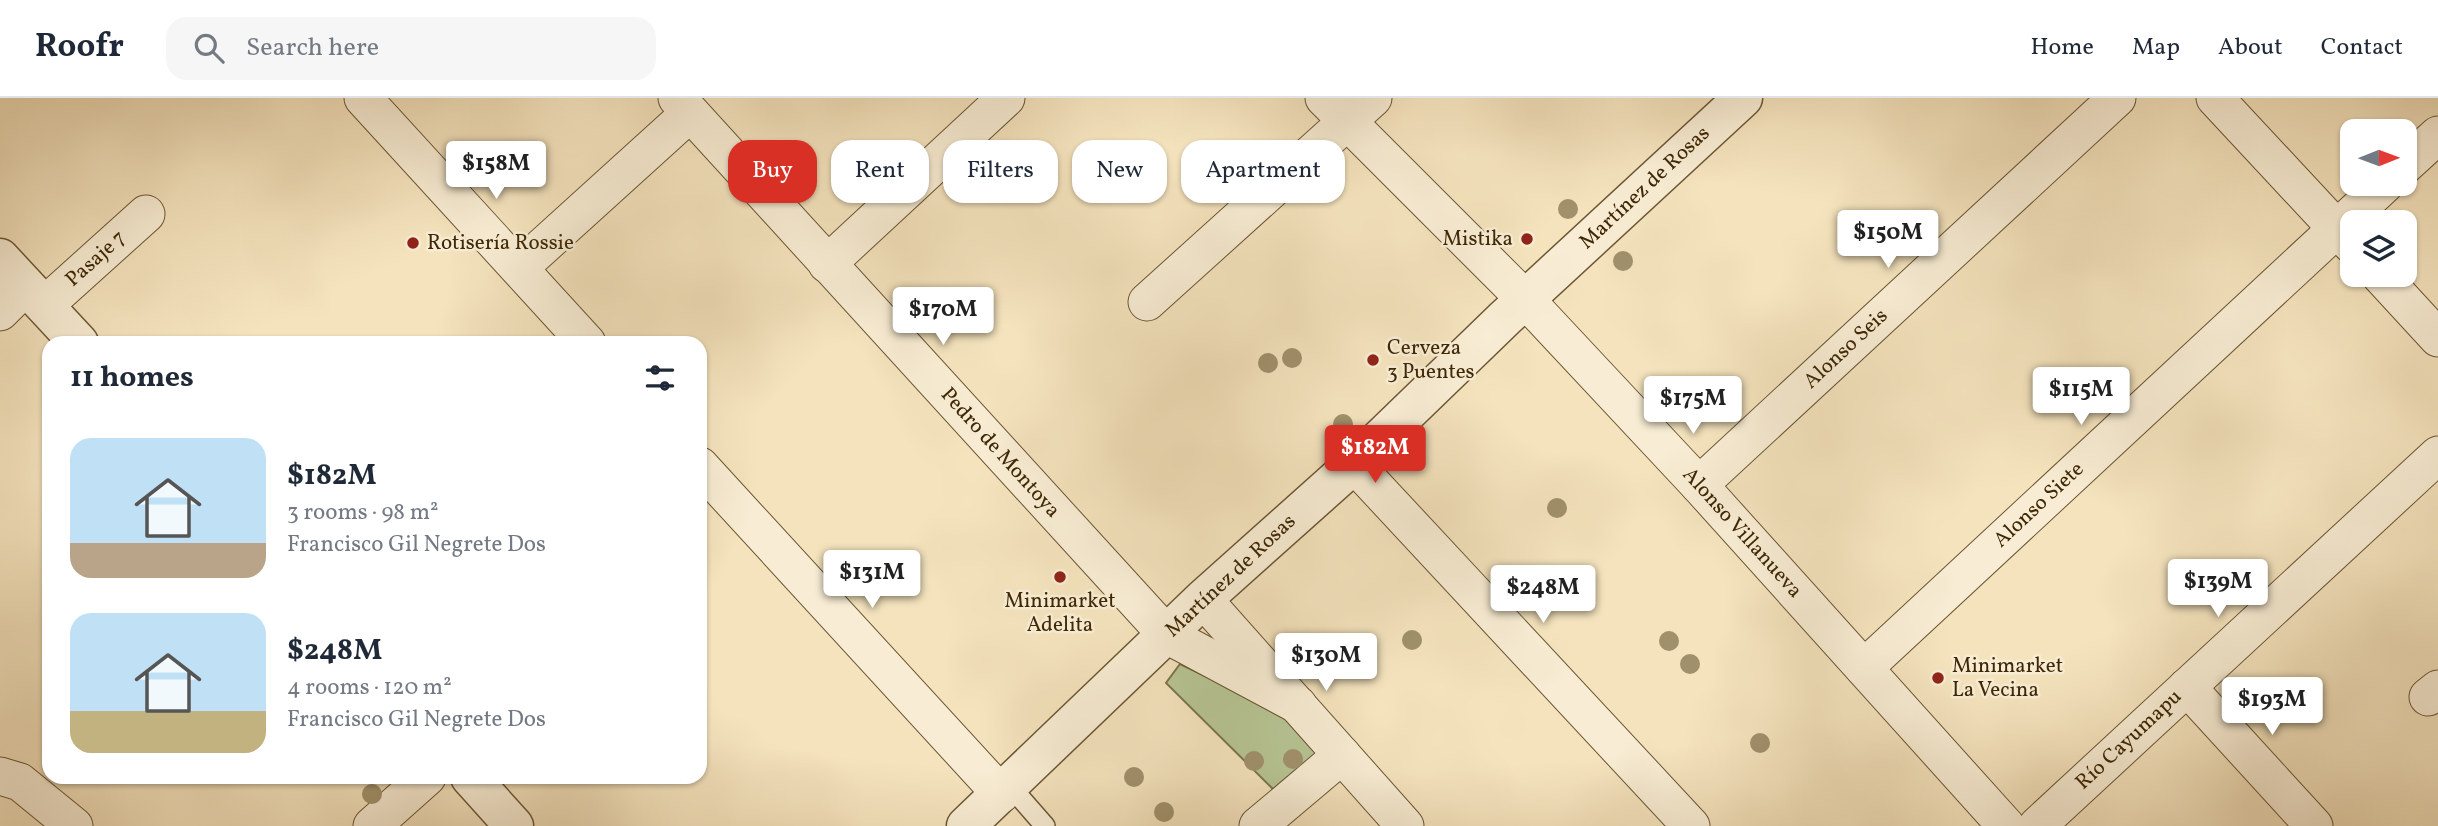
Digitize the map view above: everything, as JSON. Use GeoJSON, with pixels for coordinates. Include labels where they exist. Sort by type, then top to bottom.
{"type":"FeatureCollection","features":[{"type":"Feature","properties":{"kind":"street"},"geometry":{"type":"LineString","coordinates":[[363,98],[581,336]]}},
{"type":"Feature","properties":{"kind":"street"},"geometry":{"type":"LineString","coordinates":[[827,264],[1006,98]]}},
{"type":"Feature","properties":{"kind":"street","name":"Martínez de Rosas"},"geometry":{"type":"LineString","coordinates":[[966,826],[1203,599],[1354,464],[1525,299],[1743,98]]}},
{"type":"Feature","properties":{"kind":"street","name":"Alonso Seis"},"geometry":{"type":"LineString","coordinates":[[1699,485],[2117,98]]}},
{"type":"Feature","properties":{"kind":"street"},"geometry":{"type":"LineString","coordinates":[[2215,98],[2340,232]]}},
{"type":"Feature","properties":{"kind":"street"},"geometry":{"type":"LineString","coordinates":[[519,268],[683,105]]}},
{"type":"Feature","properties":{"kind":"street","name":"Pedro de Montoya"},"geometry":{"type":"LineString","coordinates":[[683,105],[1167,635],[1298,705]]}},
{"type":"Feature","properties":{"kind":"street"},"geometry":{"type":"LineString","coordinates":[[1147,302],[1348,106]]}},
{"type":"Feature","properties":{"kind":"street","name":"Alonso Villanueva"},"geometry":{"type":"LineString","coordinates":[[1348,106],[1699,485],[2006,826]]}},
{"type":"Feature","properties":{"kind":"street"},"geometry":{"type":"LineString","coordinates":[[2417,154],[2438,135]]}},
{"type":"Feature","properties":{"kind":"street","name":"Alonso Siete"},"geometry":{"type":"LineString","coordinates":[[2364,210],[2376,196]]}},
{"type":"Feature","properties":{"kind":"street","name":"Pasaje 7"},"geometry":{"type":"LineString","coordinates":[[24,301],[146,214]]}},
{"type":"Feature","properties":{"kind":"street","name":"Alonso Siete"},"geometry":{"type":"LineString","coordinates":[[1864,668],[2340,240]]}},
{"type":"Feature","properties":{"kind":"street"},"geometry":{"type":"LineString","coordinates":[[0,258],[24,301],[70,336]]}},
{"type":"Feature","properties":{"kind":"street"},"geometry":{"type":"LineString","coordinates":[[2391,287],[2438,338]]}},
{"type":"Feature","properties":{"kind":"street","name":"Río Cayumapu"},"geometry":{"type":"LineString","coordinates":[[2037,826],[2438,455]]}},
{"type":"Feature","properties":{"kind":"street"},"geometry":{"type":"LineString","coordinates":[[1354,464],[1691,826]]}},
{"type":"Feature","properties":{"kind":"street"},"geometry":{"type":"LineString","coordinates":[[707,473],[1005,790]]}},
{"type":"Feature","properties":{"kind":"street","name":"Pedro de Montoya"},"geometry":{"type":"LineString","coordinates":[[1203,599],[1405,826]]}},
{"type":"Feature","properties":{"kind":"street"},"geometry":{"type":"LineString","coordinates":[[2187,687],[2314,826]]}},
{"type":"Feature","properties":{"kind":"street"},"geometry":{"type":"LineString","coordinates":[[1258,826],[1342,755]]}},
{"type":"Feature","properties":{"kind":"street"},"geometry":{"type":"LineString","coordinates":[[0,776],[20,782],[74,826]]}},
{"type":"Feature","properties":{"kind":"street"},"geometry":{"type":"LineString","coordinates":[[372,826],[419,784]]}},
{"type":"Feature","properties":{"kind":"street"},"geometry":{"type":"LineString","coordinates":[[477,784],[514,826]]}},
{"type":"Feature","properties":{"kind":"lane"},"geometry":{"type":"LineString","coordinates":[[1005,790],[1045,826]]}},
{"type":"Feature","properties":{"kind":"green space"},"geometry":{"type":"Polygon","coordinates":[[[1180,664],[1297,720],[1323,752],[1278,794],[1166,683],[1180,664]]]}},
{"type":"Feature","properties":{"kind":"place","name":"Mistika"},"geometry":{"type":"Point","coordinates":[1527,239]}},
{"type":"Feature","properties":{"kind":"place","name":"Rotisería Rossie"},"geometry":{"type":"Point","coordinates":[413,243]}},
{"type":"Feature","properties":{"kind":"place","name":"Cerveza 3 Puentes"},"geometry":{"type":"Point","coordinates":[1373,360]}},
{"type":"Feature","properties":{"kind":"place","name":"Minimarket Adelita"},"geometry":{"type":"Point","coordinates":[1060,577]}},
{"type":"Feature","properties":{"kind":"place","name":"Minimarket La Vecina"},"geometry":{"type":"Point","coordinates":[1938,678]}}]}
